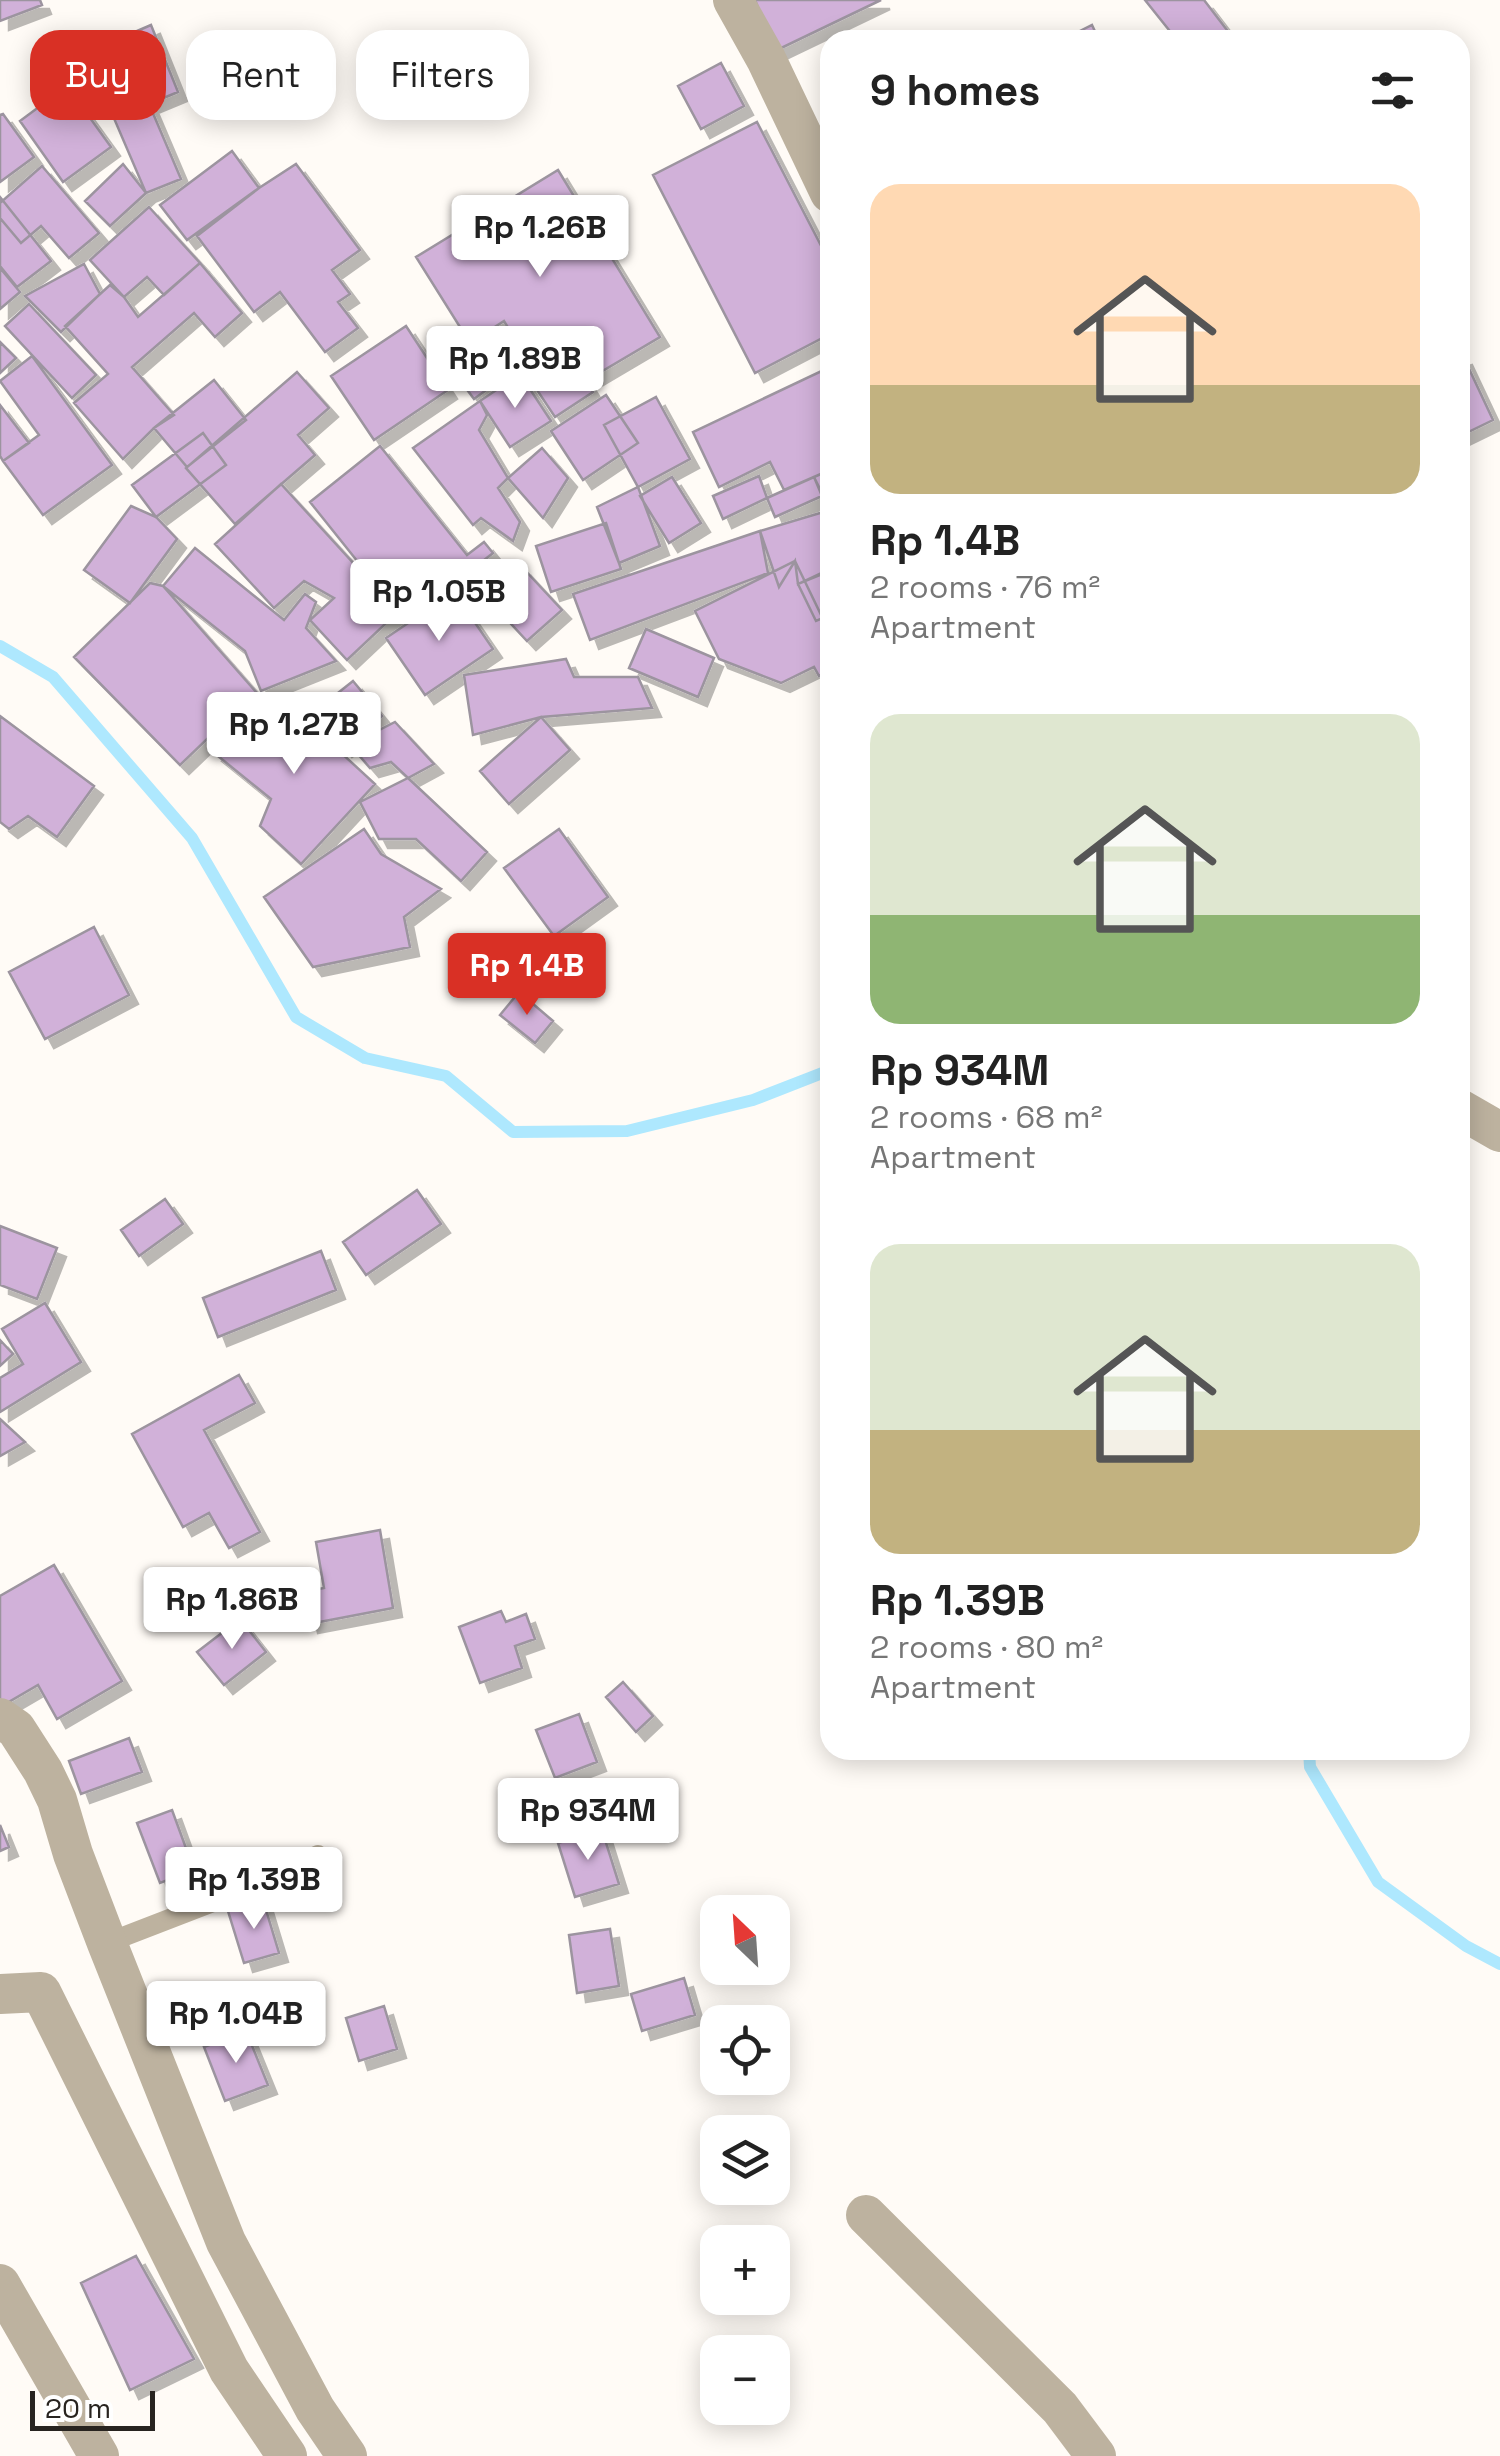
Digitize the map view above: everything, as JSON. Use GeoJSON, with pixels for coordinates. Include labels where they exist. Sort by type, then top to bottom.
{"type":"FeatureCollection","features":[{"type":"Feature","properties":{"kind":"street"},"geometry":{"type":"LineString","coordinates":[[733,0],[820,172]]}},
{"type":"Feature","properties":{"kind":"street"},"geometry":{"type":"LineString","coordinates":[[1470,1115],[1500,1132]]}},
{"type":"Feature","properties":{"kind":"street"},"geometry":{"type":"LineString","coordinates":[[0,1718],[16,1730],[57,1800],[107,1943],[226,2242],[315,2409],[347,2456]]}},
{"type":"Feature","properties":{"kind":"street"},"geometry":{"type":"LineString","coordinates":[[0,1994],[41,1992],[229,2370],[286,2456]]}},
{"type":"Feature","properties":{"kind":"street"},"geometry":{"type":"LineString","coordinates":[[866,2215],[1060,2408],[1096,2456]]}},
{"type":"Feature","properties":{"kind":"street"},"geometry":{"type":"LineString","coordinates":[[0,2284],[99,2456]]}},
{"type":"Feature","properties":{"kind":"lane"},"geometry":{"type":"LineString","coordinates":[[107,1943],[252,1887],[318,1855]]}},
{"type":"Feature","properties":{"kind":"building"},"geometry":{"type":"Polygon","coordinates":[[[0,0],[40,0],[42,5],[0,21],[0,0]]]}},
{"type":"Feature","properties":{"kind":"building"},"geometry":{"type":"Polygon","coordinates":[[[755,0],[881,0],[775,51],[755,0]]]}},
{"type":"Feature","properties":{"kind":"building"},"geometry":{"type":"Polygon","coordinates":[[[1145,0],[1204,0],[1227,30],[1169,30],[1145,0]]]}},
{"type":"Feature","properties":{"kind":"building"},"geometry":{"type":"Polygon","coordinates":[[[166,62],[178,92],[166,97],[166,62]]]}},
{"type":"Feature","properties":{"kind":"building"},"geometry":{"type":"Polygon","coordinates":[[[721,63],[744,106],[701,129],[678,86],[721,63]]]}},
{"type":"Feature","properties":{"kind":"building"},"geometry":{"type":"Polygon","coordinates":[[[30,114],[30,120],[92,120],[111,147],[63,182],[20,121],[30,114]]]}},
{"type":"Feature","properties":{"kind":"building"},"geometry":{"type":"Polygon","coordinates":[[[0,115],[34,157],[0,182],[0,115]]]}},
{"type":"Feature","properties":{"kind":"building"},"geometry":{"type":"Polygon","coordinates":[[[115,120],[156,120],[181,179],[146,193],[115,120]]]}},
{"type":"Feature","properties":{"kind":"building"},"geometry":{"type":"Polygon","coordinates":[[[757,122],[820,244],[820,339],[755,373],[653,175],[757,122]]]}},
{"type":"Feature","properties":{"kind":"building"},"geometry":{"type":"Polygon","coordinates":[[[232,151],[259,188],[187,240],[160,205],[232,151]]]}},
{"type":"Feature","properties":{"kind":"building"},"geometry":{"type":"Polygon","coordinates":[[[123,164],[146,193],[110,226],[85,201],[123,164]]]}},
{"type":"Feature","properties":{"kind":"building"},"geometry":{"type":"Polygon","coordinates":[[[296,164],[360,250],[332,270],[350,294],[338,302],[358,328],[325,352],[280,292],[254,312],[197,236],[296,164]]]}},
{"type":"Feature","properties":{"kind":"building"},"geometry":{"type":"Polygon","coordinates":[[[42,166],[99,233],[69,258],[41,226],[21,243],[0,218],[0,203],[42,166]]]}},
{"type":"Feature","properties":{"kind":"building"},"geometry":{"type":"Polygon","coordinates":[[[558,170],[660,337],[594,376],[573,342],[532,367],[504,321],[470,343],[416,257],[558,170]]]}},
{"type":"Feature","properties":{"kind":"building"},"geometry":{"type":"Polygon","coordinates":[[[0,197],[51,261],[17,287],[0,266],[0,197]]]}},
{"type":"Feature","properties":{"kind":"building"},"geometry":{"type":"Polygon","coordinates":[[[149,207],[200,263],[164,295],[147,277],[124,297],[90,260],[149,207]]]}},
{"type":"Feature","properties":{"kind":"building"},"geometry":{"type":"Polygon","coordinates":[[[200,263],[242,313],[215,337],[194,313],[132,367],[174,415],[154,428],[123,459],[74,403],[108,374],[65,326],[110,285],[138,317],[200,263]]]}},
{"type":"Feature","properties":{"kind":"building"},"geometry":{"type":"Polygon","coordinates":[[[84,264],[100,294],[61,332],[25,296],[84,264]]]}},
{"type":"Feature","properties":{"kind":"building"},"geometry":{"type":"Polygon","coordinates":[[[0,268],[20,292],[0,309],[0,268]]]}},
{"type":"Feature","properties":{"kind":"building"},"geometry":{"type":"Polygon","coordinates":[[[29,304],[96,375],[72,398],[5,326],[29,304]]]}},
{"type":"Feature","properties":{"kind":"building"},"geometry":{"type":"Polygon","coordinates":[[[406,326],[448,390],[374,440],[331,376],[406,326]]]}},
{"type":"Feature","properties":{"kind":"building"},"geometry":{"type":"Polygon","coordinates":[[[0,342],[16,358],[0,373],[0,342]]]}},
{"type":"Feature","properties":{"kind":"building"},"geometry":{"type":"Polygon","coordinates":[[[467,344],[484,367],[503,353],[515,369],[474,399],[445,360],[467,344]]]}},
{"type":"Feature","properties":{"kind":"building"},"geometry":{"type":"Polygon","coordinates":[[[32,356],[112,465],[43,515],[3,461],[39,435],[0,381],[32,356]]]}},
{"type":"Feature","properties":{"kind":"building"},"geometry":{"type":"Polygon","coordinates":[[[572,358],[593,392],[555,417],[533,384],[572,358]]]}},
{"type":"Feature","properties":{"kind":"building"},"geometry":{"type":"Polygon","coordinates":[[[1470,371],[1493,420],[1470,431],[1470,371]]]}},
{"type":"Feature","properties":{"kind":"building"},"geometry":{"type":"Polygon","coordinates":[[[297,372],[329,408],[298,435],[315,455],[235,524],[186,468],[297,372]]]}},
{"type":"Feature","properties":{"kind":"building"},"geometry":{"type":"Polygon","coordinates":[[[820,372],[820,474],[784,490],[770,462],[719,487],[693,432],[820,372]]]}},
{"type":"Feature","properties":{"kind":"building"},"geometry":{"type":"Polygon","coordinates":[[[520,374],[551,421],[510,447],[480,401],[520,374]]]}},
{"type":"Feature","properties":{"kind":"building"},"geometry":{"type":"Polygon","coordinates":[[[214,380],[246,420],[187,467],[154,428],[214,380]]]}},
{"type":"Feature","properties":{"kind":"building"},"geometry":{"type":"Polygon","coordinates":[[[606,395],[638,443],[583,480],[551,431],[606,395]]]}},
{"type":"Feature","properties":{"kind":"building"},"geometry":{"type":"Polygon","coordinates":[[[656,397],[690,459],[638,487],[604,425],[656,397]]]}},
{"type":"Feature","properties":{"kind":"building"},"geometry":{"type":"Polygon","coordinates":[[[480,401],[487,415],[479,430],[508,478],[498,488],[520,522],[513,541],[481,518],[473,525],[413,448],[480,401]]]}},
{"type":"Feature","properties":{"kind":"building"},"geometry":{"type":"Polygon","coordinates":[[[0,405],[29,443],[3,461],[0,456],[0,405]]]}},
{"type":"Feature","properties":{"kind":"building"},"geometry":{"type":"Polygon","coordinates":[[[203,433],[226,465],[156,517],[132,485],[203,433]]]}},
{"type":"Feature","properties":{"kind":"building"},"geometry":{"type":"Polygon","coordinates":[[[380,446],[467,555],[484,542],[493,553],[435,599],[428,589],[398,612],[310,502],[380,446]]]}},
{"type":"Feature","properties":{"kind":"building"},"geometry":{"type":"Polygon","coordinates":[[[542,448],[568,478],[543,518],[508,478],[542,448]]]}},
{"type":"Feature","properties":{"kind":"building"},"geometry":{"type":"Polygon","coordinates":[[[759,476],[767,498],[723,519],[713,496],[759,476]]]}},
{"type":"Feature","properties":{"kind":"building"},"geometry":{"type":"Polygon","coordinates":[[[672,477],[701,523],[669,543],[640,496],[672,477]]]}},
{"type":"Feature","properties":{"kind":"building"},"geometry":{"type":"Polygon","coordinates":[[[814,477],[820,491],[820,497],[775,517],[767,498],[814,477]]]}},
{"type":"Feature","properties":{"kind":"building"},"geometry":{"type":"Polygon","coordinates":[[[281,484],[398,612],[347,660],[310,620],[334,598],[304,581],[274,608],[215,544],[281,484]]]}},
{"type":"Feature","properties":{"kind":"building"},"geometry":{"type":"Polygon","coordinates":[[[638,487],[660,546],[619,563],[597,507],[638,487]]]}},
{"type":"Feature","properties":{"kind":"building"},"geometry":{"type":"Polygon","coordinates":[[[131,506],[156,517],[177,539],[130,603],[84,570],[131,506]]]}},
{"type":"Feature","properties":{"kind":"building"},"geometry":{"type":"Polygon","coordinates":[[[820,513],[820,575],[798,584],[795,561],[779,587],[760,531],[820,513]]]}},
{"type":"Feature","properties":{"kind":"building"},"geometry":{"type":"Polygon","coordinates":[[[606,523],[621,569],[551,592],[536,546],[606,523]]]}},
{"type":"Feature","properties":{"kind":"building"},"geometry":{"type":"Polygon","coordinates":[[[760,531],[768,573],[590,640],[573,594],[760,531]]]}},
{"type":"Feature","properties":{"kind":"building"},"geometry":{"type":"Polygon","coordinates":[[[195,548],[284,620],[305,594],[316,602],[306,628],[336,661],[261,691],[245,651],[163,586],[195,548]]]}},
{"type":"Feature","properties":{"kind":"building"},"geometry":{"type":"Polygon","coordinates":[[[795,561],[820,613],[820,675],[814,667],[781,683],[719,659],[695,611],[795,561]]]}},
{"type":"Feature","properties":{"kind":"building"},"geometry":{"type":"Polygon","coordinates":[[[522,567],[562,610],[527,641],[487,598],[522,567]]]}},
{"type":"Feature","properties":{"kind":"building"},"geometry":{"type":"Polygon","coordinates":[[[820,574],[820,619],[816,621],[798,584],[820,574]]]}},
{"type":"Feature","properties":{"kind":"building"},"geometry":{"type":"Polygon","coordinates":[[[150,583],[163,586],[256,692],[180,765],[74,657],[150,583]]]}},
{"type":"Feature","properties":{"kind":"building"},"geometry":{"type":"Polygon","coordinates":[[[454,592],[493,649],[425,695],[386,638],[454,592]]]}},
{"type":"Feature","properties":{"kind":"building"},"geometry":{"type":"Polygon","coordinates":[[[646,629],[714,658],[698,697],[629,668],[646,629]]]}},
{"type":"Feature","properties":{"kind":"building"},"geometry":{"type":"Polygon","coordinates":[[[566,659],[574,677],[638,677],[652,708],[541,717],[473,735],[464,675],[566,659]]]}},
{"type":"Feature","properties":{"kind":"building"},"geometry":{"type":"Polygon","coordinates":[[[353,681],[382,716],[343,748],[314,712],[353,681]]]}},
{"type":"Feature","properties":{"kind":"building"},"geometry":{"type":"Polygon","coordinates":[[[289,705],[375,784],[301,864],[260,826],[271,799],[213,752],[243,715],[289,705]]]}},
{"type":"Feature","properties":{"kind":"building"},"geometry":{"type":"Polygon","coordinates":[[[0,716],[94,786],[57,837],[28,816],[9,829],[0,822],[0,716]]]}},
{"type":"Feature","properties":{"kind":"building"},"geometry":{"type":"Polygon","coordinates":[[[541,717],[570,750],[509,804],[480,771],[541,717]]]}},
{"type":"Feature","properties":{"kind":"building"},"geometry":{"type":"Polygon","coordinates":[[[395,722],[434,764],[408,778],[391,762],[370,768],[350,745],[395,722]]]}},
{"type":"Feature","properties":{"kind":"building"},"geometry":{"type":"Polygon","coordinates":[[[408,778],[487,852],[461,881],[416,839],[379,839],[360,802],[408,778]]]}},
{"type":"Feature","properties":{"kind":"building"},"geometry":{"type":"Polygon","coordinates":[[[364,829],[381,854],[441,889],[404,917],[410,947],[313,967],[264,897],[364,829]]]}},
{"type":"Feature","properties":{"kind":"building"},"geometry":{"type":"Polygon","coordinates":[[[559,829],[608,897],[554,936],[504,868],[559,829]]]}},
{"type":"Feature","properties":{"kind":"building"},"geometry":{"type":"Polygon","coordinates":[[[94,927],[129,995],[45,1039],[9,972],[94,927]]]}},
{"type":"Feature","properties":{"kind":"building"},"geometry":{"type":"Polygon","coordinates":[[[519,992],[553,1021],[535,1043],[500,1015],[519,992]]]}},
{"type":"Feature","properties":{"kind":"building"},"geometry":{"type":"Polygon","coordinates":[[[417,1190],[441,1224],[366,1275],[343,1242],[417,1190]]]}},
{"type":"Feature","properties":{"kind":"building"},"geometry":{"type":"Polygon","coordinates":[[[165,1199],[183,1224],[139,1256],[121,1230],[165,1199]]]}},
{"type":"Feature","properties":{"kind":"building"},"geometry":{"type":"Polygon","coordinates":[[[0,1226],[57,1248],[37,1299],[0,1285],[0,1226]]]}},
{"type":"Feature","properties":{"kind":"building"},"geometry":{"type":"Polygon","coordinates":[[[321,1251],[336,1290],[218,1337],[203,1298],[321,1251]]]}},
{"type":"Feature","properties":{"kind":"building"},"geometry":{"type":"Polygon","coordinates":[[[45,1303],[81,1362],[0,1412],[0,1378],[23,1364],[2,1329],[45,1303]]]}},
{"type":"Feature","properties":{"kind":"building"},"geometry":{"type":"Polygon","coordinates":[[[0,1340],[13,1354],[0,1366],[0,1340]]]}},
{"type":"Feature","properties":{"kind":"building"},"geometry":{"type":"Polygon","coordinates":[[[239,1375],[255,1403],[204,1430],[260,1532],[229,1548],[209,1513],[183,1527],[132,1434],[239,1375]]]}},
{"type":"Feature","properties":{"kind":"building"},"geometry":{"type":"Polygon","coordinates":[[[0,1419],[25,1442],[0,1456],[0,1419]]]}},
{"type":"Feature","properties":{"kind":"building"},"geometry":{"type":"Polygon","coordinates":[[[380,1530],[393,1608],[309,1624],[303,1592],[324,1588],[316,1542],[380,1530]]]}},
{"type":"Feature","properties":{"kind":"building"},"geometry":{"type":"Polygon","coordinates":[[[54,1565],[122,1681],[57,1719],[38,1685],[0,1707],[0,1596],[54,1565]]]}},
{"type":"Feature","properties":{"kind":"building"},"geometry":{"type":"Polygon","coordinates":[[[501,1611],[506,1622],[526,1614],[535,1639],[515,1646],[522,1668],[480,1683],[459,1627],[501,1611]]]}},
{"type":"Feature","properties":{"kind":"building"},"geometry":{"type":"Polygon","coordinates":[[[240,1619],[266,1652],[224,1685],[197,1652],[240,1619]]]}},
{"type":"Feature","properties":{"kind":"building"},"geometry":{"type":"Polygon","coordinates":[[[623,1682],[653,1716],[636,1732],[606,1697],[623,1682]]]}},
{"type":"Feature","properties":{"kind":"building"},"geometry":{"type":"Polygon","coordinates":[[[579,1714],[597,1762],[555,1778],[536,1730],[579,1714]]]}},
{"type":"Feature","properties":{"kind":"building"},"geometry":{"type":"Polygon","coordinates":[[[129,1738],[142,1772],[81,1794],[69,1761],[129,1738]]]}},
{"type":"Feature","properties":{"kind":"building"},"geometry":{"type":"Polygon","coordinates":[[[172,1810],[194,1870],[160,1883],[137,1823],[172,1810]]]}},
{"type":"Feature","properties":{"kind":"building"},"geometry":{"type":"Polygon","coordinates":[[[0,1825],[9,1847],[0,1851],[0,1825]]]}},
{"type":"Feature","properties":{"kind":"building"},"geometry":{"type":"Polygon","coordinates":[[[602,1830],[619,1884],[575,1897],[558,1843],[602,1830]]]}},
{"type":"Feature","properties":{"kind":"building"},"geometry":{"type":"Polygon","coordinates":[[[263,1900],[279,1953],[244,1963],[228,1911],[263,1900]]]}},
{"type":"Feature","properties":{"kind":"building"},"geometry":{"type":"Polygon","coordinates":[[[610,1929],[619,1986],[577,1993],[569,1935],[610,1929]]]}},
{"type":"Feature","properties":{"kind":"building"},"geometry":{"type":"Polygon","coordinates":[[[684,1978],[695,2015],[642,2031],[631,1994],[684,1978]]]}},
{"type":"Feature","properties":{"kind":"building"},"geometry":{"type":"Polygon","coordinates":[[[384,2006],[397,2049],[359,2061],[346,2018],[384,2006]]]}},
{"type":"Feature","properties":{"kind":"building"},"geometry":{"type":"Polygon","coordinates":[[[246,2031],[268,2085],[225,2101],[204,2047],[246,2031]]]}},
{"type":"Feature","properties":{"kind":"building"},"geometry":{"type":"Polygon","coordinates":[[[136,2256],[194,2359],[130,2390],[81,2283],[136,2256]]]}},
{"type":"Feature","properties":{"kind":"waterway"},"geometry":{"type":"LineString","coordinates":[[0,646],[53,677],[192,838],[296,1017],[365,1058],[446,1076],[513,1132],[627,1131],[753,1100],[820,1074]]}},
{"type":"Feature","properties":{"kind":"waterway"},"geometry":{"type":"LineString","coordinates":[[1310,1760],[1310,1767],[1378,1882],[1466,1946],[1500,1964]]}}]}
